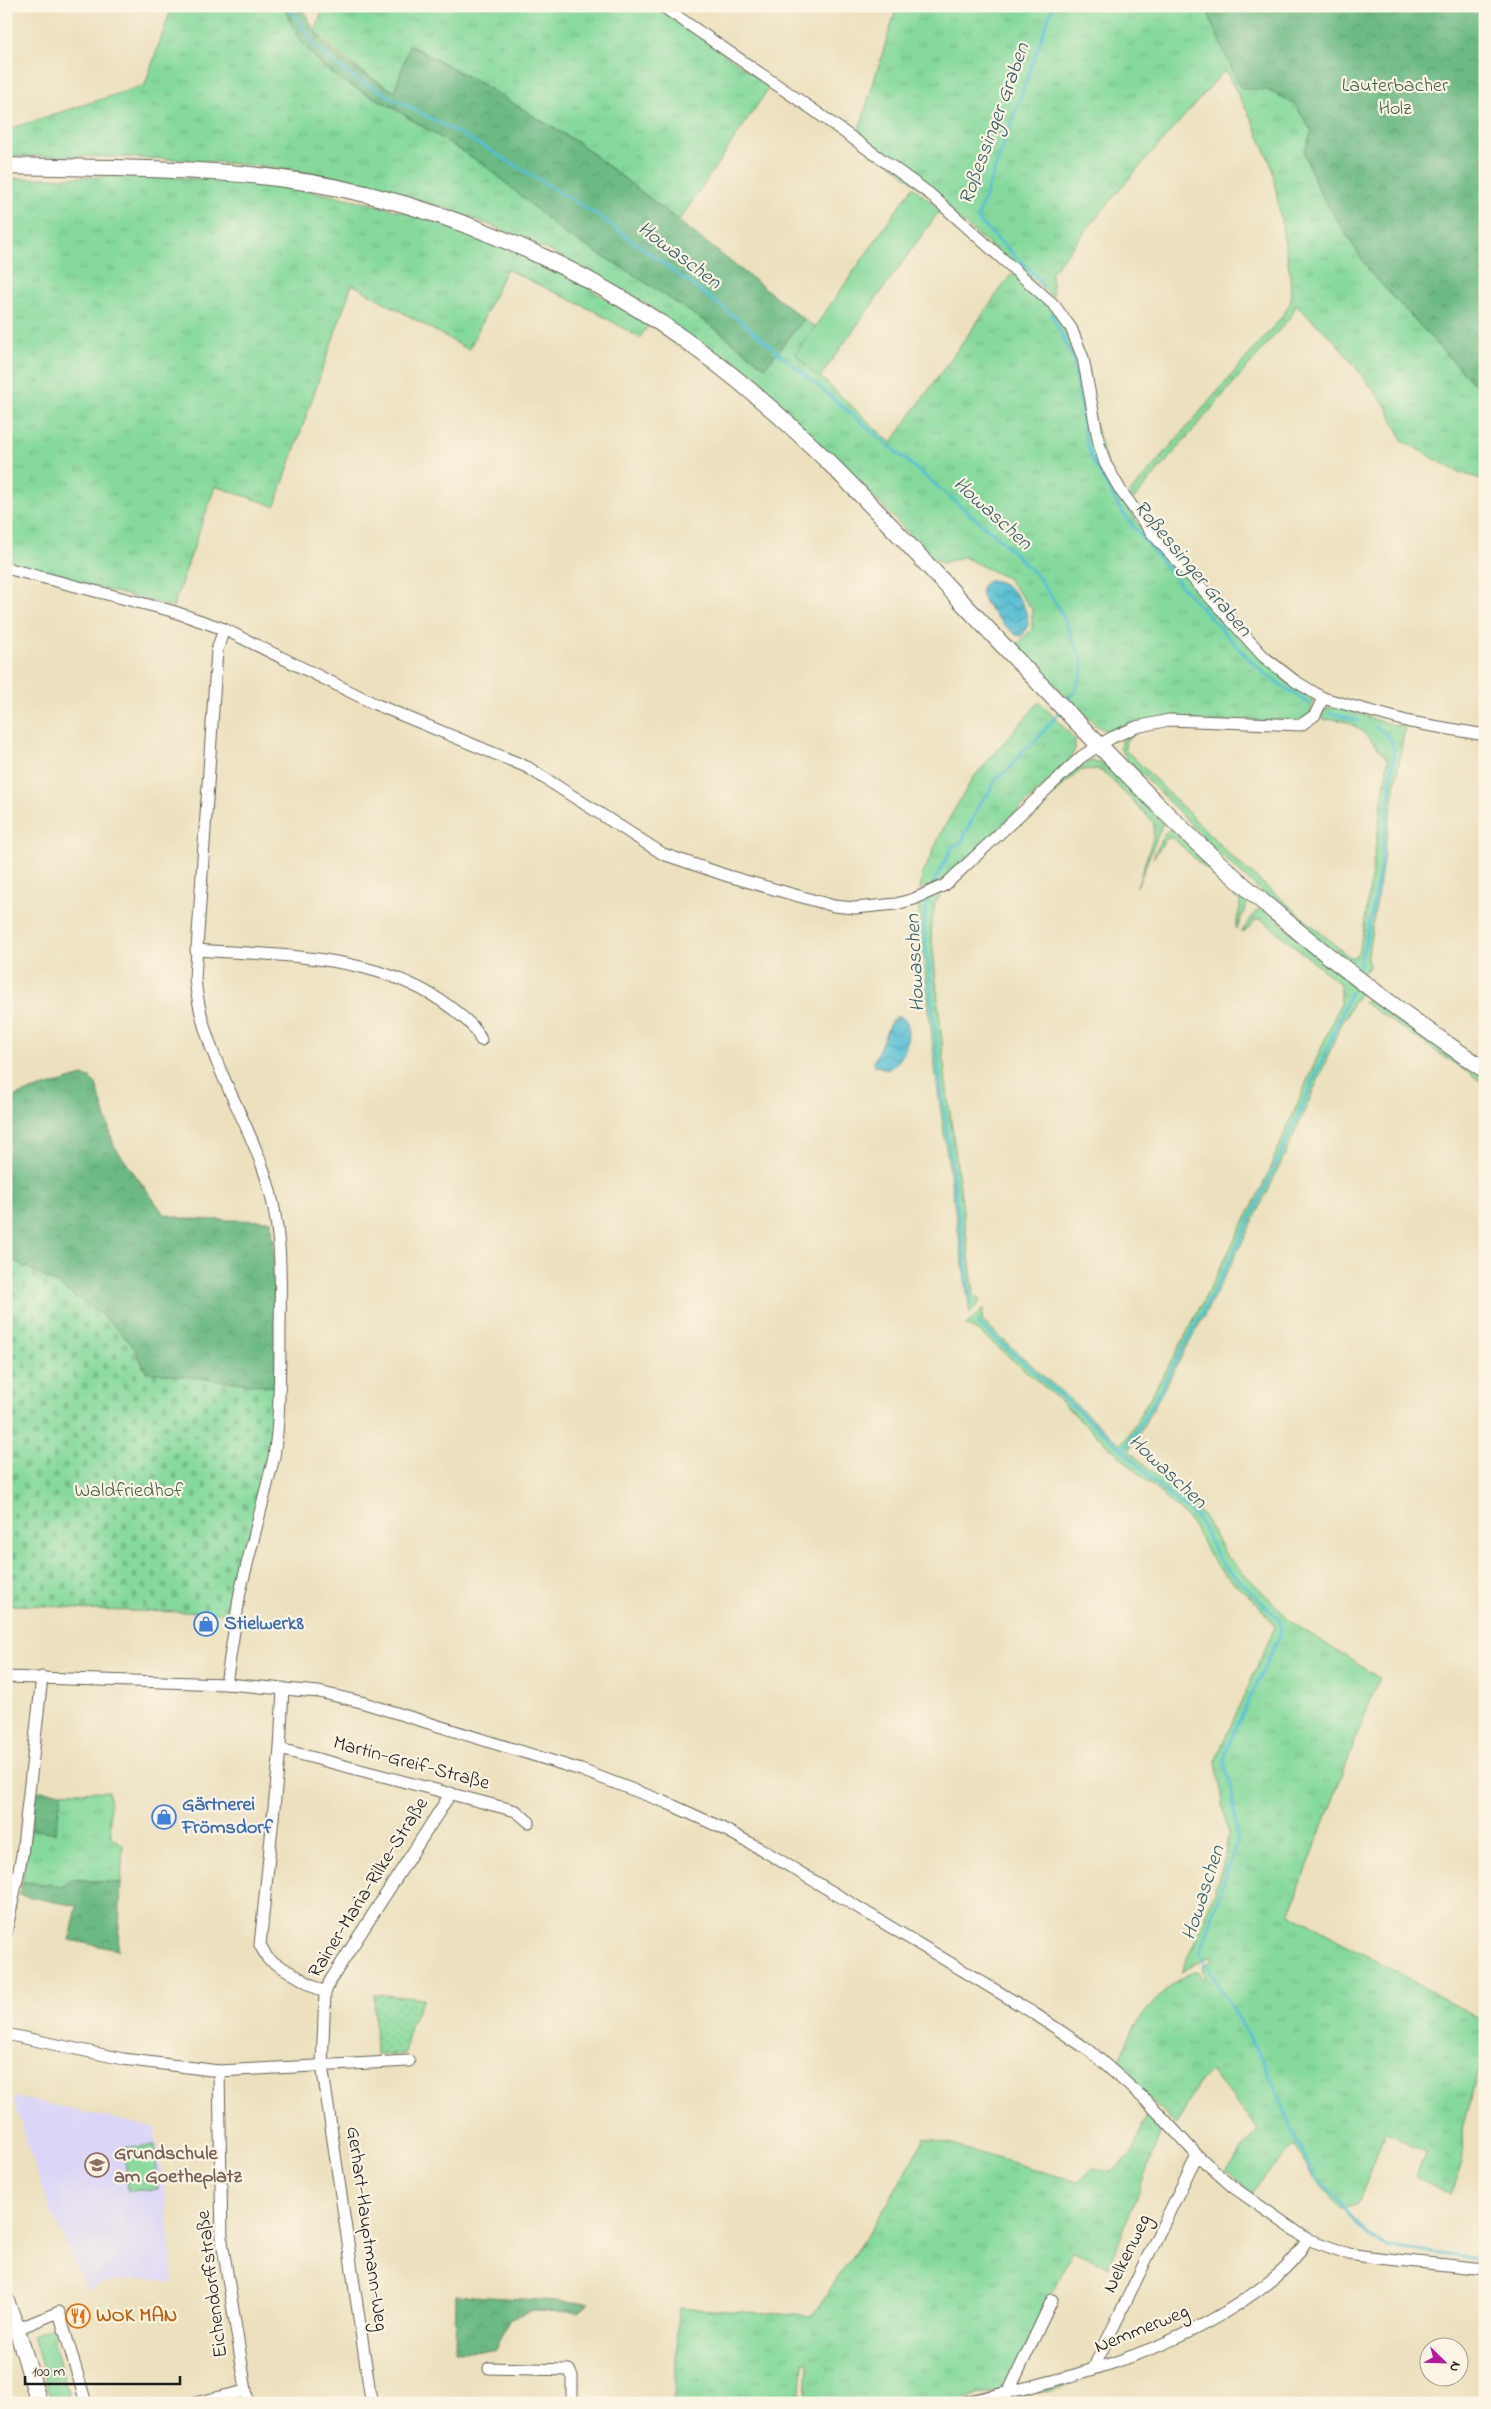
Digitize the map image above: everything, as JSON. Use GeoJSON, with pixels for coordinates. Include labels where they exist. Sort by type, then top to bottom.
{"type":"FeatureCollection","features":[{"type":"Feature","properties":{"kind":"street"},"geometry":{"type":"LineString","coordinates":[[662,6],[812,108],[930,194],[1054,305],[1071,328],[1083,358],[1099,444],[1105,462],[1124,496],[1151,532],[1264,656],[1295,681],[1323,698],[1410,722],[1485,735]]}},
{"type":"Feature","properties":{"kind":"street"},"geometry":{"type":"LineString","coordinates":[[6,166],[136,167],[212,170],[325,185],[368,194],[460,223],[506,241],[586,280],[659,322],[701,351],[755,394],[873,507],[1050,694],[1170,817],[1276,915],[1370,990],[1485,1070]]}},
{"type":"Feature","properties":{"kind":"street"},"geometry":{"type":"LineString","coordinates":[[6,568],[172,611],[224,629],[375,704],[527,767],[663,854],[677,860],[834,906],[875,907],[896,904],[939,888],[963,870],[1081,757],[1136,727],[1169,720],[1301,726],[1315,715],[1323,698]]}},
{"type":"Feature","properties":{"kind":"street"},"geometry":{"type":"LineString","coordinates":[[224,629],[217,650],[195,979],[202,1022],[214,1059],[265,1173],[278,1223],[281,1249],[277,1433],[268,1480],[240,1592],[226,1684]]}},
{"type":"Feature","properties":{"kind":"street"},"geometry":{"type":"LineString","coordinates":[[196,950],[324,960],[348,963],[373,970],[429,993],[475,1027],[482,1040]]}},
{"type":"Feature","properties":{"kind":"street"},"geometry":{"type":"LineString","coordinates":[[6,1677],[226,1684],[283,1688],[342,1697],[581,1770],[665,1802],[720,1827],[761,1849],[1035,2014],[1090,2052],[1149,2103],[1197,2155],[1233,2187],[1307,2239],[1349,2254],[1485,2269]]}},
{"type":"Feature","properties":{"kind":"street"},"geometry":{"type":"LineString","coordinates":[[6,1933],[22,1855],[42,1678]]}},
{"type":"Feature","properties":{"kind":"street"},"geometry":{"type":"LineString","coordinates":[[283,1688],[280,1749],[260,1945],[268,1959],[325,1993]]}},
{"type":"Feature","properties":{"kind":"street","name":"Martin-Greif-Straße"},"geometry":{"type":"LineString","coordinates":[[280,1749],[516,1811],[529,1822]]}},
{"type":"Feature","properties":{"kind":"street","name":"Rainer-Maria-Rilke-Straße"},"geometry":{"type":"LineString","coordinates":[[322,2065],[325,1993],[330,1981],[451,1793]]}},
{"type":"Feature","properties":{"kind":"street"},"geometry":{"type":"LineString","coordinates":[[6,2034],[123,2059],[218,2071],[409,2061]]}},
{"type":"Feature","properties":{"kind":"street","name":"Gerhart-Hauptmann-Weg"},"geometry":{"type":"LineString","coordinates":[[322,2065],[371,2400]]}},
{"type":"Feature","properties":{"kind":"street","name":"Eichendorffstraße"},"geometry":{"type":"LineString","coordinates":[[218,2071],[222,2241],[246,2397]]}},
{"type":"Feature","properties":{"kind":"street","name":"Nelkenweg"},"geometry":{"type":"LineString","coordinates":[[1093,2369],[1197,2155]]}},
{"type":"Feature","properties":{"kind":"street","name":"Nemmerweg"},"geometry":{"type":"LineString","coordinates":[[961,2403],[1093,2369],[1155,2348],[1212,2321],[1266,2284],[1291,2263],[1307,2239]]}},
{"type":"Feature","properties":{"kind":"street"},"geometry":{"type":"LineString","coordinates":[[1008,2392],[1052,2300]]}},
{"type":"Feature","properties":{"kind":"street"},"geometry":{"type":"LineString","coordinates":[[6,2301],[17,2329],[39,2403]]}},
{"type":"Feature","properties":{"kind":"street"},"geometry":{"type":"LineString","coordinates":[[17,2329],[58,2312],[86,2403]]}},
{"type":"Feature","properties":{"kind":"street"},"geometry":{"type":"LineString","coordinates":[[489,2368],[569,2370],[572,2376],[572,2403]]}},
{"type":"Feature","properties":{"kind":"street"},"geometry":{"type":"LineString","coordinates":[[195,2403],[246,2397]]}},
{"type":"Feature","properties":{"kind":"shaded area","name":"Grundschule am Goetheplatz"},"geometry":{"type":"Polygon","coordinates":[[[17,2097],[155,2128],[166,2199],[173,2283],[148,2278],[106,2282],[86,2290],[44,2195],[13,2099],[17,2097]]]}},
{"type":"Feature","properties":{"kind":"green space"},"geometry":{"type":"Polygon","coordinates":[[[172,6],[283,6],[299,39],[324,68],[346,83],[392,107],[488,167],[565,234],[625,269],[716,329],[765,367],[804,319],[816,328],[796,354],[891,443],[1012,273],[1042,297],[1062,323],[1074,347],[1112,485],[1138,523],[1309,694],[1313,701],[1310,714],[1299,721],[1134,723],[1107,731],[1097,726],[1015,647],[1032,629],[1032,609],[1007,578],[963,557],[943,563],[933,559],[835,459],[662,316],[597,275],[513,235],[470,217],[380,188],[291,170],[185,160],[6,156],[6,130],[145,85],[172,6]]]}},
{"type":"Feature","properties":{"kind":"green space"},"geometry":{"type":"Polygon","coordinates":[[[283,6],[302,6],[315,31],[331,50],[351,66],[395,92],[409,45],[478,82],[580,144],[804,319],[765,367],[716,329],[625,269],[565,234],[487,167],[392,107],[346,83],[324,68],[299,39],[283,6]]]}},
{"type":"Feature","properties":{"kind":"green space"},"geometry":{"type":"Polygon","coordinates":[[[324,6],[656,6],[770,86],[679,221],[580,144],[478,82],[410,45],[395,92],[343,57],[315,31],[324,6]]]}},
{"type":"Feature","properties":{"kind":"green space"},"geometry":{"type":"Polygon","coordinates":[[[897,6],[1207,6],[1213,27],[1267,90],[1294,103],[1312,131],[1304,153],[1319,191],[1371,273],[1474,384],[1485,392],[1485,480],[1458,472],[1403,441],[1386,406],[1336,342],[1296,305],[1291,316],[1133,500],[1129,494],[1281,318],[1291,301],[1290,274],[1272,167],[1254,124],[1225,70],[1126,182],[1051,273],[1053,297],[857,136],[897,6]]]}},
{"type":"Feature","properties":{"kind":"green space","name":"Lauterbacher Holz"},"geometry":{"type":"Polygon","coordinates":[[[1207,6],[1485,6],[1485,392],[1474,384],[1371,273],[1319,191],[1304,152],[1312,131],[1294,103],[1267,90],[1241,89],[1213,27],[1207,6]]]}},
{"type":"Feature","properties":{"kind":"green space"},"geometry":{"type":"Polygon","coordinates":[[[137,176],[233,182],[300,190],[353,200],[405,213],[456,229],[555,271],[603,297],[648,325],[640,338],[594,311],[506,269],[469,350],[352,284],[275,506],[215,486],[173,607],[6,564],[6,179],[137,176]]]}},
{"type":"Feature","properties":{"kind":"green space"},"geometry":{"type":"Polygon","coordinates":[[[913,187],[940,210],[819,378],[796,354],[913,187]]]}},
{"type":"Feature","properties":{"kind":"green space"},"geometry":{"type":"Polygon","coordinates":[[[1039,702],[1075,739],[1075,749],[1069,760],[944,880],[920,890],[922,876],[943,829],[973,778],[1039,702]]]}},
{"type":"Feature","properties":{"kind":"green space"},"geometry":{"type":"Polygon","coordinates":[[[1327,708],[1345,710],[1395,725],[1405,726],[1367,960],[1369,964],[1368,969],[1360,974],[1258,889],[1215,849],[1127,759],[1120,748],[1121,741],[1135,732],[1126,741],[1125,749],[1233,858],[1348,956],[1353,957],[1358,953],[1363,934],[1388,760],[1368,737],[1353,725],[1334,719],[1324,720],[1320,716],[1327,708]]]}},
{"type":"Feature","properties":{"kind":"green space"},"geometry":{"type":"Polygon","coordinates":[[[1091,761],[1106,765],[1162,822],[1137,887],[1153,838],[1154,823],[1106,774],[1097,769],[1081,770],[1015,827],[1075,769],[1091,761]]]}},
{"type":"Feature","properties":{"kind":"green space"},"geometry":{"type":"Polygon","coordinates":[[[1170,829],[1247,896],[1248,901],[1237,929],[1240,901],[1173,838],[1167,838],[1153,858],[1164,834],[1170,829]]]}},
{"type":"Feature","properties":{"kind":"green space"},"geometry":{"type":"Polygon","coordinates":[[[945,890],[935,903],[931,929],[946,1083],[974,1294],[980,1300],[976,1308],[970,1313],[937,1085],[918,904],[921,900],[945,890]]]}},
{"type":"Feature","properties":{"kind":"green space"},"geometry":{"type":"Polygon","coordinates":[[[1263,909],[1361,991],[1348,1011],[1347,1017],[1343,1018],[1296,1130],[1217,1292],[1129,1451],[1203,1516],[1226,1555],[1293,1623],[1379,1678],[1290,1913],[1485,2022],[1485,2075],[1477,2073],[1462,2130],[1463,2163],[1451,2195],[1416,2177],[1426,2152],[1386,2133],[1358,2203],[1341,2209],[1312,2175],[1294,2144],[1251,2193],[1225,2172],[1258,2130],[1211,2071],[1199,2082],[1177,2125],[1116,2068],[1138,2022],[1165,1991],[1191,1973],[1198,1972],[1206,1980],[1203,1966],[1212,1961],[1213,1955],[1181,1972],[1205,1918],[1224,1862],[1228,1833],[1216,1761],[1275,1627],[1255,1601],[1217,1566],[1186,1517],[1048,1390],[980,1332],[966,1325],[983,1309],[982,1321],[1120,1444],[1128,1436],[1180,1346],[1261,1189],[1340,1004],[1340,984],[1261,919],[1256,920],[1245,931],[1241,932],[1257,911],[1263,909]]]}},
{"type":"Feature","properties":{"kind":"green space"},"geometry":{"type":"Polygon","coordinates":[[[1371,998],[1485,1078],[1485,1084],[1363,1002],[1371,998]]]}},
{"type":"Feature","properties":{"kind":"green space"},"geometry":{"type":"Polygon","coordinates":[[[83,1076],[90,1078],[96,1084],[114,1146],[164,1214],[187,1219],[272,1221],[275,1277],[276,1387],[146,1372],[134,1348],[107,1320],[75,1296],[6,1256],[6,1101],[20,1094],[83,1076]]]}},
{"type":"Feature","properties":{"kind":"green space","name":"Waldfriedhof"},"geometry":{"type":"Polygon","coordinates":[[[6,1256],[75,1296],[107,1320],[134,1348],[146,1372],[276,1387],[272,1441],[267,1468],[232,1599],[231,1613],[88,1610],[52,1606],[6,1605],[6,1256]]]}},
{"type":"Feature","properties":{"kind":"green space"},"geometry":{"type":"Polygon","coordinates":[[[36,1791],[62,1792],[55,1833],[31,1829],[36,1791]]]}},
{"type":"Feature","properties":{"kind":"green space"},"geometry":{"type":"Polygon","coordinates":[[[109,1791],[111,1837],[123,1845],[121,1883],[69,1879],[65,1886],[22,1882],[31,1829],[55,1832],[62,1792],[109,1791]]]}},
{"type":"Feature","properties":{"kind":"green space"},"geometry":{"type":"Polygon","coordinates":[[[69,1879],[121,1883],[118,1950],[70,1940],[77,1906],[19,1895],[22,1882],[65,1886],[69,1879]]]}},
{"type":"Feature","properties":{"kind":"green space"},"geometry":{"type":"Polygon","coordinates":[[[374,1994],[424,1999],[410,2025],[405,2054],[376,2055],[374,1994]]]}},
{"type":"Feature","properties":{"kind":"green space"},"geometry":{"type":"Polygon","coordinates":[[[1149,2108],[1164,2124],[1109,2268],[1073,2250],[1007,2389],[946,2403],[806,2403],[808,2362],[803,2362],[800,2403],[671,2403],[674,2396],[679,2308],[812,2316],[888,2203],[925,2137],[1078,2182],[1092,2169],[1111,2172],[1133,2153],[1149,2108]]]}},
{"type":"Feature","properties":{"kind":"green space"},"geometry":{"type":"Polygon","coordinates":[[[155,2145],[158,2189],[128,2191],[124,2148],[155,2145]]]}},
{"type":"Feature","properties":{"kind":"green space"},"geometry":{"type":"Polygon","coordinates":[[[456,2295],[589,2303],[578,2312],[530,2311],[509,2320],[496,2350],[455,2351],[456,2295]]]}},
{"type":"Feature","properties":{"kind":"green space"},"geometry":{"type":"Polygon","coordinates":[[[58,2325],[61,2333],[52,2336],[71,2403],[52,2403],[33,2335],[58,2325]]]}},
{"type":"Feature","properties":{"kind":"green space"},"geometry":{"type":"Polygon","coordinates":[[[1077,2379],[1076,2383],[998,2403],[983,2403],[1077,2379]]]}},
{"type":"Feature","properties":{"kind":"water"},"geometry":{"type":"Polygon","coordinates":[[[990,580],[1004,584],[1011,589],[1021,602],[1028,625],[1022,636],[1016,635],[1004,624],[984,600],[983,585],[990,580]]]}},
{"type":"Feature","properties":{"kind":"water"},"geometry":{"type":"Polygon","coordinates":[[[895,1017],[900,1017],[907,1022],[908,1037],[902,1056],[887,1070],[875,1065],[874,1061],[890,1023],[895,1017]]]}},
{"type":"Feature","properties":{"kind":"waterway","name":"Howaschen"},"geometry":{"type":"LineString","coordinates":[[289,6],[315,46],[346,73],[488,149],[599,216],[742,322],[1002,541],[1038,577],[1060,610],[1081,658],[1083,671],[1074,693],[1065,704]]}},
{"type":"Feature","properties":{"kind":"waterway","name":"Roßessinger Graben"},"geometry":{"type":"LineString","coordinates":[[1043,286],[1037,277],[977,219],[1053,6]]}},
{"type":"Feature","properties":{"kind":"waterway","name":"Roßessinger Graben"},"geometry":{"type":"LineString","coordinates":[[1052,314],[1073,359],[1086,442],[1093,461],[1122,512],[1182,587],[1248,658],[1265,674],[1309,704]]}},
{"type":"Feature","properties":{"kind":"waterway","name":"Howaschen"},"geometry":{"type":"LineString","coordinates":[[931,888],[953,846],[961,843],[981,801],[988,794],[997,778],[1009,769],[1024,750],[1032,745],[1060,712]]}},
{"type":"Feature","properties":{"kind":"waterway"},"geometry":{"type":"LineString","coordinates":[[1330,713],[1359,721]]}},
{"type":"Feature","properties":{"kind":"waterway"},"geometry":{"type":"LineString","coordinates":[[1359,966],[1377,886],[1394,750],[1392,742],[1376,727]]}},
{"type":"Feature","properties":{"kind":"waterway","name":"Howaschen"},"geometry":{"type":"LineString","coordinates":[[928,896],[924,926],[940,1082],[971,1306]]}},
{"type":"Feature","properties":{"kind":"waterway"},"geometry":{"type":"LineString","coordinates":[[1123,1450],[1157,1396],[1211,1297],[1254,1212],[1313,1082],[1350,993]]}},
{"type":"Feature","properties":{"kind":"waterway","name":"Howaschen"},"geometry":{"type":"LineString","coordinates":[[978,1323],[1123,1450],[1164,1491],[1197,1517],[1222,1564],[1279,1619],[1281,1626],[1279,1637],[1230,1740],[1224,1761],[1232,1790],[1237,1841],[1200,1954],[1256,2048],[1273,2083],[1292,2131],[1317,2180],[1338,2199],[1359,2228],[1389,2247],[1485,2260]]}},
{"type":"Feature","properties":{"kind":"place","name":"Stielwerk8"},"geometry":{"type":"Point","coordinates":[206,1624]}},
{"type":"Feature","properties":{"kind":"place","name":"Gärtnerei Frömsdorf"},"geometry":{"type":"Point","coordinates":[164,1817]}},
{"type":"Feature","properties":{"kind":"place","name":"Grundschule am Goetheplatz"},"geometry":{"type":"Point","coordinates":[97,2165]}},
{"type":"Feature","properties":{"kind":"place","name":"WOK MAN"},"geometry":{"type":"Point","coordinates":[78,2316]}}]}
